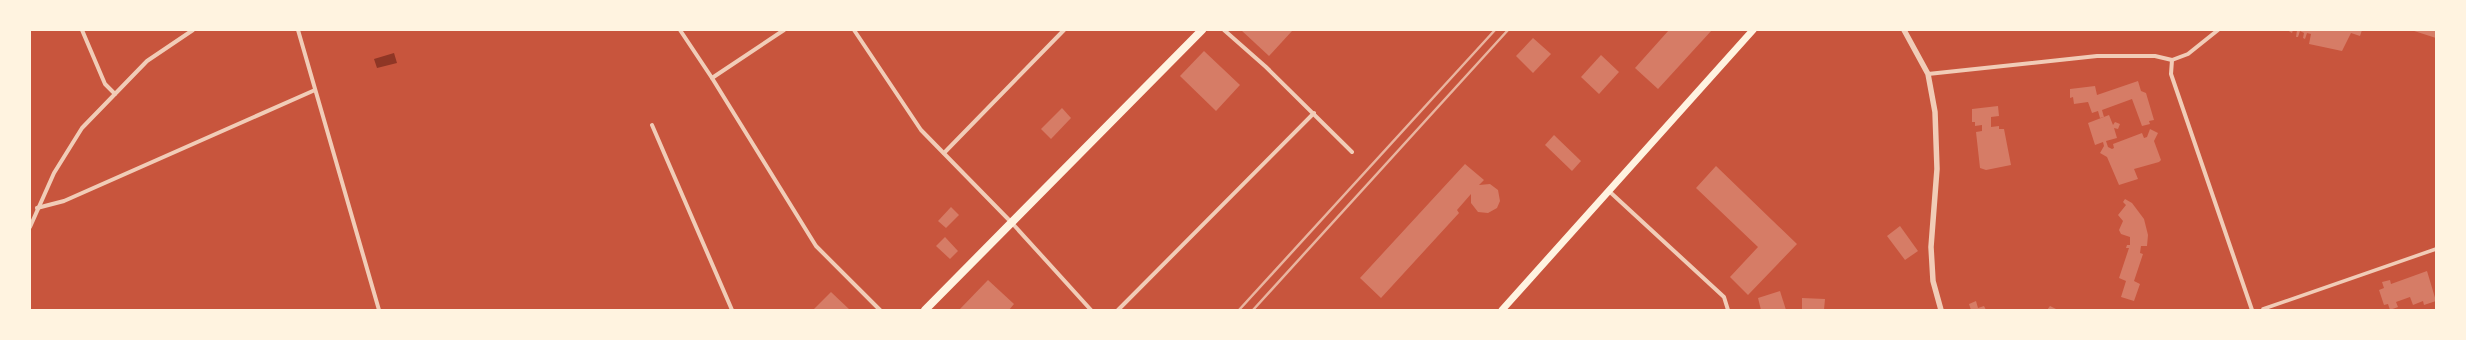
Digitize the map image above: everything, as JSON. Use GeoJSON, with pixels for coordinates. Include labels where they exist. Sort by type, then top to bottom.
{"type":"FeatureCollection","features":[{"type":"Feature","properties":{"kind":"highway"},"geometry":{"type":"LineString","coordinates":[[925,310],[1202,30]]}},
{"type":"Feature","properties":{"kind":"main road"},"geometry":{"type":"LineString","coordinates":[[1502,310],[1539,266],[1610,192],[1753,30]]}},
{"type":"Feature","properties":{"kind":"street"},"geometry":{"type":"LineString","coordinates":[[82,30],[105,84],[115,94]]}},
{"type":"Feature","properties":{"kind":"street"},"geometry":{"type":"LineString","coordinates":[[30,227],[37,208],[54,173],[82,128],[147,61],[193,30]]}},
{"type":"Feature","properties":{"kind":"street"},"geometry":{"type":"LineString","coordinates":[[298,30],[379,310]]}},
{"type":"Feature","properties":{"kind":"street"},"geometry":{"type":"LineString","coordinates":[[680,30],[712,78],[816,246],[880,310]]}},
{"type":"Feature","properties":{"kind":"street"},"geometry":{"type":"LineString","coordinates":[[712,78],[784,30]]}},
{"type":"Feature","properties":{"kind":"street"},"geometry":{"type":"LineString","coordinates":[[854,30],[921,130],[1012,223],[1091,310]]}},
{"type":"Feature","properties":{"kind":"street"},"geometry":{"type":"LineString","coordinates":[[944,153],[1064,30]]}},
{"type":"Feature","properties":{"kind":"street"},"geometry":{"type":"LineString","coordinates":[[1224,30],[1314,114],[1352,152]]}},
{"type":"Feature","properties":{"kind":"street"},"geometry":{"type":"LineString","coordinates":[[1904,30],[1928,74],[1938,138],[1931,247],[1933,281],[1941,310]]}},
{"type":"Feature","properties":{"kind":"street"},"geometry":{"type":"LineString","coordinates":[[1928,74],[2097,56],[2148,55],[2172,60],[2188,54],[2218,30]]}},
{"type":"Feature","properties":{"kind":"street"},"geometry":{"type":"LineString","coordinates":[[2172,60],[2171,74],[2252,310]]}},
{"type":"Feature","properties":{"kind":"street"},"geometry":{"type":"LineString","coordinates":[[37,208],[64,201],[315,90]]}},
{"type":"Feature","properties":{"kind":"street"},"geometry":{"type":"LineString","coordinates":[[1118,310],[1314,114]]}},
{"type":"Feature","properties":{"kind":"street"},"geometry":{"type":"LineString","coordinates":[[652,125],[732,310]]}},
{"type":"Feature","properties":{"kind":"street"},"geometry":{"type":"LineString","coordinates":[[1610,192],[1724,297],[1728,310]]}},
{"type":"Feature","properties":{"kind":"street"},"geometry":{"type":"LineString","coordinates":[[2263,309],[2436,249]]}},
{"type":"Feature","properties":{"kind":"shaded area"},"geometry":{"type":"Polygon","coordinates":[[[394,53],[397,63],[377,68],[374,59],[394,53]]]}},
{"type":"Feature","properties":{"kind":"building"},"geometry":{"type":"Polygon","coordinates":[[[1241,30],[1291,30],[1292,31],[1269,56],[1241,30]]]}},
{"type":"Feature","properties":{"kind":"building"},"geometry":{"type":"Polygon","coordinates":[[[1669,30],[1712,30],[1658,89],[1635,68],[1669,30]]]}},
{"type":"Feature","properties":{"kind":"building"},"geometry":{"type":"Polygon","coordinates":[[[2297,30],[2362,30],[2360,36],[2351,33],[2342,51],[2309,44],[2311,34],[2307,33],[2305,39],[2303,38],[2304,33],[2300,31],[2298,37],[2296,37],[2297,30]]]}},
{"type":"Feature","properties":{"kind":"building"},"geometry":{"type":"Polygon","coordinates":[[[2411,30],[2436,30],[2436,38],[2411,30]]]}},
{"type":"Feature","properties":{"kind":"building"},"geometry":{"type":"Polygon","coordinates":[[[1533,38],[1551,54],[1533,73],[1516,56],[1533,38]]]}},
{"type":"Feature","properties":{"kind":"building"},"geometry":{"type":"Polygon","coordinates":[[[1204,51],[1240,85],[1216,111],[1180,76],[1204,51]]]}},
{"type":"Feature","properties":{"kind":"building"},"geometry":{"type":"Polygon","coordinates":[[[1601,55],[1619,72],[1599,94],[1581,77],[1601,55]]]}},
{"type":"Feature","properties":{"kind":"building"},"geometry":{"type":"Polygon","coordinates":[[[2138,81],[2141,91],[2146,93],[2154,120],[2149,121],[2150,124],[2142,126],[2132,99],[2102,110],[2104,117],[2100,118],[2098,111],[2092,113],[2088,102],[2074,104],[2073,97],[2070,98],[2070,89],[2095,86],[2097,95],[2138,81]]]}},
{"type":"Feature","properties":{"kind":"building"},"geometry":{"type":"Polygon","coordinates":[[[1998,106],[1999,116],[1991,117],[1991,127],[1999,126],[1999,129],[2004,129],[2011,165],[1986,170],[1980,168],[1976,132],[1982,131],[1982,125],[1975,126],[1975,122],[1972,122],[1972,109],[1998,106]]]}},
{"type":"Feature","properties":{"kind":"building"},"geometry":{"type":"Polygon","coordinates":[[[1062,108],[1071,118],[1051,139],[1041,129],[1062,108]]]}},
{"type":"Feature","properties":{"kind":"building"},"geometry":{"type":"Polygon","coordinates":[[[2109,115],[2113,125],[2115,122],[2120,124],[2118,129],[2114,128],[2117,138],[2106,141],[2108,147],[2112,149],[2114,148],[2113,144],[2142,133],[2144,138],[2147,137],[2150,129],[2158,133],[2154,141],[2161,160],[2159,162],[2134,169],[2138,179],[2119,185],[2107,157],[2100,153],[2104,146],[2103,142],[2095,145],[2088,123],[2109,115]]]}},
{"type":"Feature","properties":{"kind":"building"},"geometry":{"type":"Polygon","coordinates":[[[1554,135],[1581,161],[1572,171],[1545,145],[1554,135]]]}},
{"type":"Feature","properties":{"kind":"building"},"geometry":{"type":"Polygon","coordinates":[[[1465,164],[1484,180],[1479,185],[1490,184],[1498,190],[1500,201],[1497,208],[1488,213],[1478,212],[1471,203],[1471,194],[1457,210],[1459,213],[1381,298],[1360,278],[1465,164]]]}},
{"type":"Feature","properties":{"kind":"building"},"geometry":{"type":"Polygon","coordinates":[[[1716,166],[1797,244],[1748,295],[1730,277],[1758,247],[1696,188],[1716,166]]]}},
{"type":"Feature","properties":{"kind":"building"},"geometry":{"type":"Polygon","coordinates":[[[2125,199],[2132,203],[2144,219],[2148,235],[2147,246],[2141,246],[2140,253],[2143,254],[2134,281],[2140,284],[2134,301],[2121,297],[2126,281],[2119,278],[2129,248],[2126,248],[2127,245],[2130,245],[2130,237],[2121,234],[2119,230],[2123,221],[2118,215],[2126,205],[2123,202],[2125,199]]]}},
{"type":"Feature","properties":{"kind":"building"},"geometry":{"type":"Polygon","coordinates":[[[951,207],[959,215],[946,228],[938,221],[951,207]]]}},
{"type":"Feature","properties":{"kind":"building"},"geometry":{"type":"Polygon","coordinates":[[[1900,226],[1918,251],[1905,260],[1887,236],[1900,226]]]}},
{"type":"Feature","properties":{"kind":"building"},"geometry":{"type":"Polygon","coordinates":[[[945,237],[958,251],[950,259],[936,246],[945,237]]]}},
{"type":"Feature","properties":{"kind":"building"},"geometry":{"type":"Polygon","coordinates":[[[2427,271],[2436,301],[2424,305],[2423,301],[2413,305],[2410,297],[2396,302],[2398,307],[2390,310],[2388,304],[2384,305],[2379,290],[2384,288],[2382,282],[2390,280],[2391,284],[2427,271]]]}},
{"type":"Feature","properties":{"kind":"building"},"geometry":{"type":"Polygon","coordinates":[[[988,280],[1014,304],[1009,310],[959,310],[988,280]]]}},
{"type":"Feature","properties":{"kind":"building"},"geometry":{"type":"Polygon","coordinates":[[[1780,291],[1786,310],[1761,310],[1758,298],[1780,291]]]}},
{"type":"Feature","properties":{"kind":"building"},"geometry":{"type":"Polygon","coordinates":[[[831,292],[850,310],[813,310],[831,292]]]}},
{"type":"Feature","properties":{"kind":"building"},"geometry":{"type":"Polygon","coordinates":[[[1802,298],[1825,299],[1824,310],[1802,310],[1802,298]]]}},
{"type":"Feature","properties":{"kind":"building"},"geometry":{"type":"Polygon","coordinates":[[[1976,301],[1978,308],[1984,306],[1986,310],[1971,310],[1969,304],[1976,301]]]}},
{"type":"Feature","properties":{"kind":"building"},"geometry":{"type":"Polygon","coordinates":[[[2050,306],[2058,310],[2047,310],[2050,306]]]}},
{"type":"Feature","properties":{"kind":"railway"},"geometry":{"type":"LineString","coordinates":[[1239,310],[1495,30]]}},
{"type":"Feature","properties":{"kind":"railway"},"geometry":{"type":"LineString","coordinates":[[1253,310],[1508,30]]}}]}
